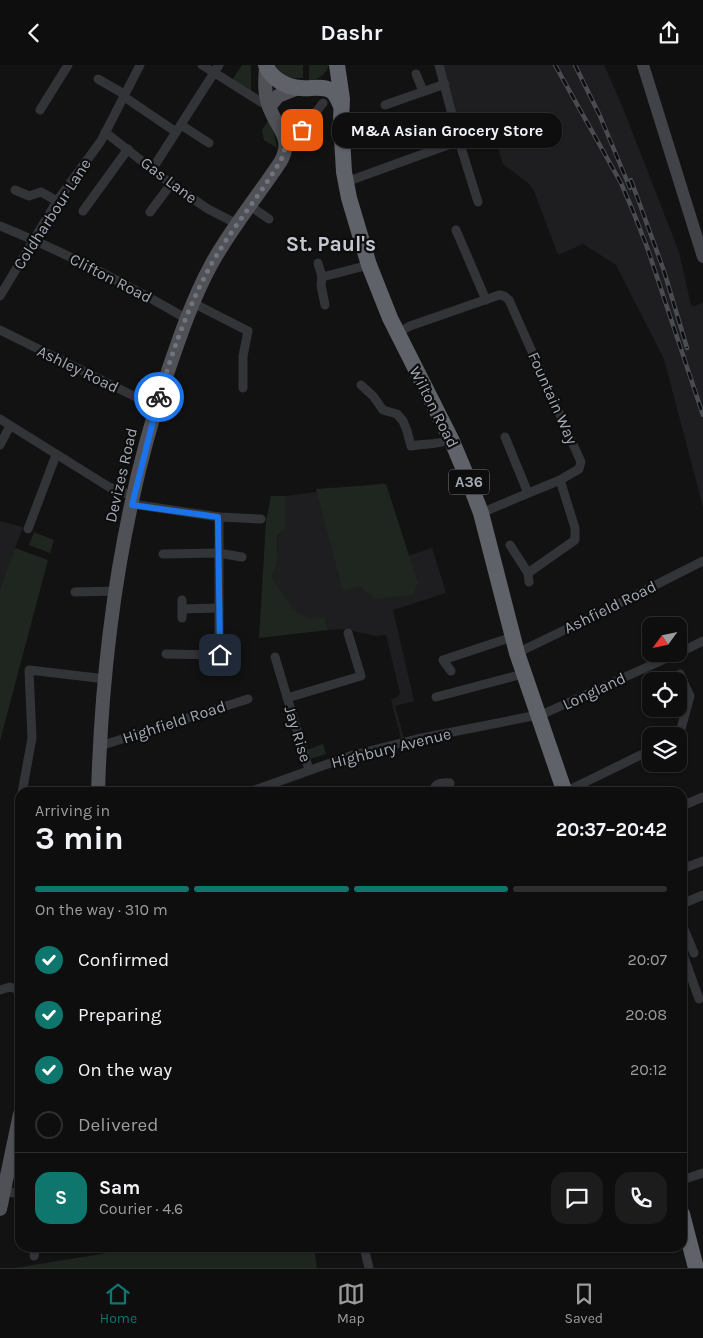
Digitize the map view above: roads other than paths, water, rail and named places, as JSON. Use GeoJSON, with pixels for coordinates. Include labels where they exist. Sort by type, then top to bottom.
{"type":"FeatureCollection","features":[{"type":"Feature","properties":{"kind":"highway","name":"A36"},"geometry":{"type":"LineString","coordinates":[[319,95],[333,74],[336,65]]}},
{"type":"Feature","properties":{"kind":"highway","name":"Wilton Road"},"geometry":{"type":"LineString","coordinates":[[336,65],[342,99],[343,159],[346,182],[369,265],[377,288],[398,333],[451,439],[480,513],[514,645],[563,787]]}},
{"type":"Feature","properties":{"kind":"highway"},"geometry":{"type":"LineString","coordinates":[[266,66],[274,77],[283,83],[319,95],[326,89],[334,92],[341,106]]}},
{"type":"Feature","properties":{"kind":"highway"},"geometry":{"type":"LineString","coordinates":[[687,1233],[696,1268]]}},
{"type":"Feature","properties":{"kind":"main road"},"geometry":{"type":"LineString","coordinates":[[266,66],[265,88],[269,107],[284,137]]}},
{"type":"Feature","properties":{"kind":"main road"},"geometry":{"type":"LineString","coordinates":[[269,107],[278,96],[298,88]]}},
{"type":"Feature","properties":{"kind":"main road","name":"Devizes Road"},"geometry":{"type":"LineString","coordinates":[[98,787],[106,679],[120,557],[132,500],[156,407],[186,319],[211,265],[282,158],[285,148],[284,137]]}},
{"type":"Feature","properties":{"kind":"main road"},"geometry":{"type":"LineString","coordinates":[[0,1209],[15,1138]]}},
{"type":"Feature","properties":{"kind":"street"},"geometry":{"type":"LineString","coordinates":[[40,110],[68,65]]}},
{"type":"Feature","properties":{"kind":"street","name":"Coldharbour Lane"},"geometry":{"type":"LineString","coordinates":[[0,296],[57,201],[101,141],[140,65]]}},
{"type":"Feature","properties":{"kind":"street"},"geometry":{"type":"LineString","coordinates":[[202,65],[217,69],[250,97],[269,107]]}},
{"type":"Feature","properties":{"kind":"street"},"geometry":{"type":"LineString","coordinates":[[439,65],[459,141],[478,202]]}},
{"type":"Feature","properties":{"kind":"street"},"geometry":{"type":"LineString","coordinates":[[643,65],[700,240],[703,257]]}},
{"type":"Feature","properties":{"kind":"street"},"geometry":{"type":"LineString","coordinates":[[153,168],[217,69]]}},
{"type":"Feature","properties":{"kind":"street"},"geometry":{"type":"LineString","coordinates":[[416,73],[423,91]]}},
{"type":"Feature","properties":{"kind":"street"},"geometry":{"type":"LineString","coordinates":[[98,79],[178,128],[209,143]]}},
{"type":"Feature","properties":{"kind":"street"},"geometry":{"type":"LineString","coordinates":[[385,105],[445,84]]}},
{"type":"Feature","properties":{"kind":"street"},"geometry":{"type":"LineString","coordinates":[[250,97],[265,88]]}},
{"type":"Feature","properties":{"kind":"street"},"geometry":{"type":"LineString","coordinates":[[284,137],[302,130],[319,95]]}},
{"type":"Feature","properties":{"kind":"street","name":"Gas Lane"},"geometry":{"type":"LineString","coordinates":[[105,132],[171,184],[208,209],[237,224]]}},
{"type":"Feature","properties":{"kind":"street"},"geometry":{"type":"LineString","coordinates":[[346,182],[459,141]]}},
{"type":"Feature","properties":{"kind":"street"},"geometry":{"type":"LineString","coordinates":[[82,211],[128,149]]}},
{"type":"Feature","properties":{"kind":"street"},"geometry":{"type":"LineString","coordinates":[[150,212],[171,184]]}},
{"type":"Feature","properties":{"kind":"street"},"geometry":{"type":"LineString","coordinates":[[15,190],[29,196],[41,192],[57,201]]}},
{"type":"Feature","properties":{"kind":"street"},"geometry":{"type":"LineString","coordinates":[[250,205],[269,219]]}},
{"type":"Feature","properties":{"kind":"street","name":"Clifton Road"},"geometry":{"type":"LineString","coordinates":[[0,226],[34,239],[152,299],[186,319]]}},
{"type":"Feature","properties":{"kind":"street"},"geometry":{"type":"LineString","coordinates":[[456,229],[486,300]]}},
{"type":"Feature","properties":{"kind":"street"},"geometry":{"type":"LineString","coordinates":[[318,263],[322,277],[321,285],[325,305]]}},
{"type":"Feature","properties":{"kind":"street"},"geometry":{"type":"LineString","coordinates":[[322,277],[369,265]]}},
{"type":"Feature","properties":{"kind":"street","name":"Fountain Way"},"geometry":{"type":"LineString","coordinates":[[398,333],[410,326],[499,295],[509,300],[581,462],[579,469],[560,480],[480,513]]}},
{"type":"Feature","properties":{"kind":"street"},"geometry":{"type":"LineString","coordinates":[[193,303],[248,331],[243,356],[243,388]]}},
{"type":"Feature","properties":{"kind":"street","name":"Ashley Road"},"geometry":{"type":"LineString","coordinates":[[0,330],[156,407]]}},
{"type":"Feature","properties":{"kind":"street"},"geometry":{"type":"LineString","coordinates":[[361,385],[373,396],[383,410],[397,415],[403,421],[411,446],[436,445],[451,439]]}},
{"type":"Feature","properties":{"kind":"street"},"geometry":{"type":"LineString","coordinates":[[0,419],[132,500],[218,517],[261,519]]}},
{"type":"Feature","properties":{"kind":"street"},"geometry":{"type":"LineString","coordinates":[[0,445],[10,426]]}},
{"type":"Feature","properties":{"kind":"street"},"geometry":{"type":"LineString","coordinates":[[505,437],[528,493]]}},
{"type":"Feature","properties":{"kind":"street"},"geometry":{"type":"LineString","coordinates":[[28,529],[56,455]]}},
{"type":"Feature","properties":{"kind":"street"},"geometry":{"type":"LineString","coordinates":[[510,545],[529,577],[575,540],[575,528],[560,480]]}},
{"type":"Feature","properties":{"kind":"street"},"geometry":{"type":"LineString","coordinates":[[218,517],[219,670]]}},
{"type":"Feature","properties":{"kind":"street"},"geometry":{"type":"LineString","coordinates":[[163,554],[218,553],[242,557]]}},
{"type":"Feature","properties":{"kind":"street","name":"Ashfield Road"},"geometry":{"type":"LineString","coordinates":[[451,671],[443,660],[514,645],[610,608],[703,561]]}},
{"type":"Feature","properties":{"kind":"street"},"geometry":{"type":"LineString","coordinates":[[75,592],[115,591]]}},
{"type":"Feature","properties":{"kind":"street"},"geometry":{"type":"LineString","coordinates":[[182,609],[219,607]]}},
{"type":"Feature","properties":{"kind":"street","name":"Jay Rise"},"geometry":{"type":"LineString","coordinates":[[287,698],[361,676],[348,633]]}},
{"type":"Feature","properties":{"kind":"street","name":"Longland"},"geometry":{"type":"LineString","coordinates":[[688,648],[703,641]]}},
{"type":"Feature","properties":{"kind":"street"},"geometry":{"type":"LineString","coordinates":[[166,654],[220,655]]}},
{"type":"Feature","properties":{"kind":"street","name":"Jay Rise"},"geometry":{"type":"LineString","coordinates":[[275,657],[308,770]]}},
{"type":"Feature","properties":{"kind":"street","name":"Longland"},"geometry":{"type":"LineString","coordinates":[[539,716],[655,663]]}},
{"type":"Feature","properties":{"kind":"street"},"geometry":{"type":"LineString","coordinates":[[23,787],[32,738],[30,671],[106,679]]}},
{"type":"Feature","properties":{"kind":"street"},"geometry":{"type":"LineString","coordinates":[[436,697],[523,674]]}},
{"type":"Feature","properties":{"kind":"street"},"geometry":{"type":"LineString","coordinates":[[687,689],[690,696],[687,707]]}},
{"type":"Feature","properties":{"kind":"street","name":"Highfield Road"},"geometry":{"type":"LineString","coordinates":[[100,746],[248,699]]}},
{"type":"Feature","properties":{"kind":"street","name":"Highbury Avenue"},"geometry":{"type":"LineString","coordinates":[[264,787],[353,755],[417,739],[539,716]]}},
{"type":"Feature","properties":{"kind":"street"},"geometry":{"type":"LineString","coordinates":[[577,787],[642,754]]}},
{"type":"Feature","properties":{"kind":"street"},"geometry":{"type":"LineString","coordinates":[[435,787],[441,782],[450,783]]}},
{"type":"Feature","properties":{"kind":"street"},"geometry":{"type":"LineString","coordinates":[[687,804],[703,797]]}},
{"type":"Feature","properties":{"kind":"street"},"geometry":{"type":"LineString","coordinates":[[687,867],[703,861]]}},
{"type":"Feature","properties":{"kind":"street"},"geometry":{"type":"LineString","coordinates":[[687,902],[703,895]]}},
{"type":"Feature","properties":{"kind":"street"},"geometry":{"type":"LineString","coordinates":[[687,936],[694,953]]}},
{"type":"Feature","properties":{"kind":"street"},"geometry":{"type":"LineString","coordinates":[[687,956],[703,950]]}},
{"type":"Feature","properties":{"kind":"street"},"geometry":{"type":"LineString","coordinates":[[687,968],[699,999]]}},
{"type":"Feature","properties":{"kind":"street"},"geometry":{"type":"LineString","coordinates":[[0,990],[10,987],[15,988]]}},
{"type":"Feature","properties":{"kind":"street"},"geometry":{"type":"LineString","coordinates":[[687,1178],[703,1173]]}},
{"type":"Feature","properties":{"kind":"street"},"geometry":{"type":"LineString","coordinates":[[4,1191],[15,1194]]}},
{"type":"Feature","properties":{"kind":"street"},"geometry":{"type":"LineString","coordinates":[[365,1252],[369,1268]]}},
{"type":"Feature","properties":{"kind":"railway"},"geometry":{"type":"LineString","coordinates":[[555,65],[621,183],[633,211],[647,247],[703,415]]}},
{"type":"Feature","properties":{"kind":"railway"},"geometry":{"type":"LineString","coordinates":[[575,65],[600,116],[630,188]]}},
{"type":"Feature","properties":{"kind":"railway"},"geometry":{"type":"LineString","coordinates":[[631,180],[664,271],[687,348]]}},
{"type":"Feature","properties":{"kind":"place","name":"M&A Asian Grocery Store"},"geometry":{"type":"Point","coordinates":[302,130]}},
{"type":"Feature","properties":{"kind":"district","name":"St. Paul's"},"geometry":{"type":"Point","coordinates":[331,244]}}]}
